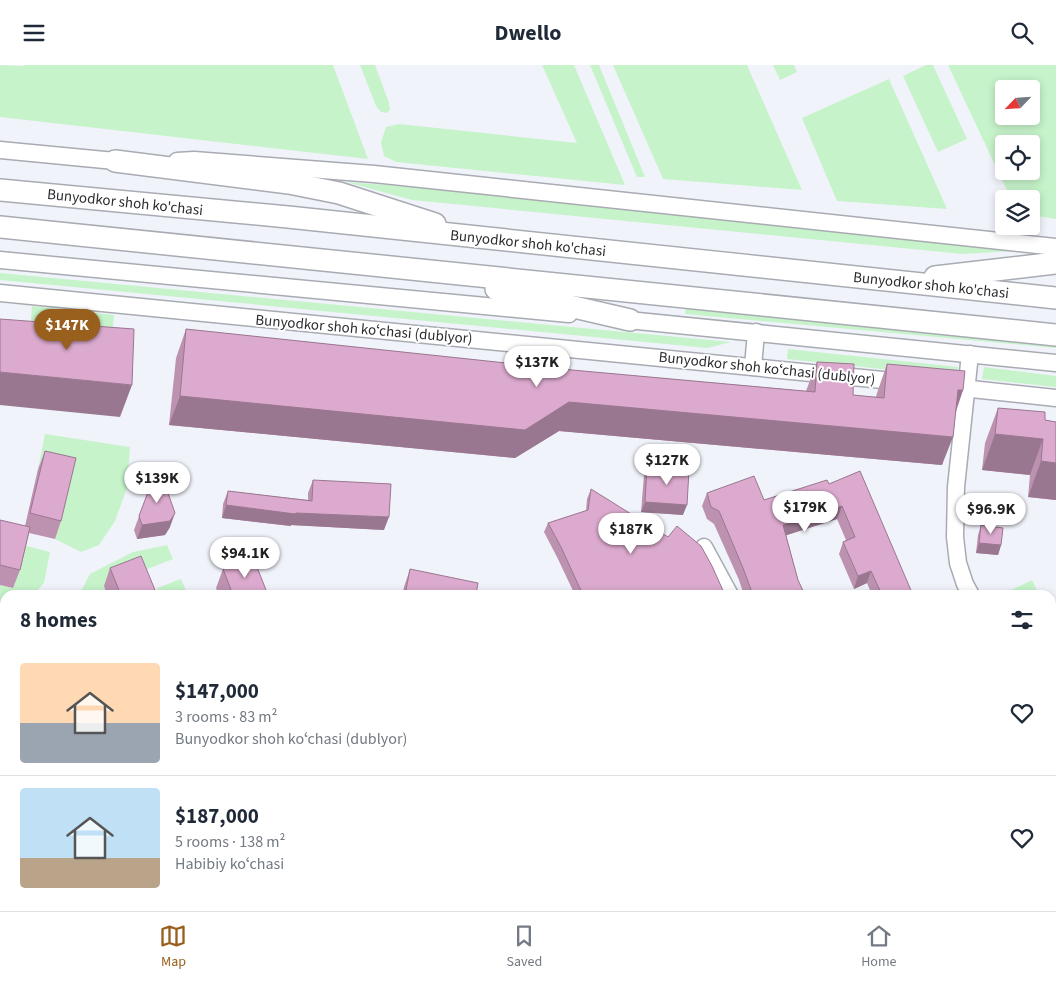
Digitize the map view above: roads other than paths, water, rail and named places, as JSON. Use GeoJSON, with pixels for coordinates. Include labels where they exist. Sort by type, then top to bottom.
{"type":"FeatureCollection","features":[{"type":"Feature","properties":{"kind":"main road"},"geometry":{"type":"LineString","coordinates":[[115,161],[290,183],[339,193],[478,237]]}},
{"type":"Feature","properties":{"kind":"main road","name":"Bunyodkor shoh ko'chasi"},"geometry":{"type":"LineString","coordinates":[[0,189],[288,217],[1056,298]]}},
{"type":"Feature","properties":{"kind":"main road"},"geometry":{"type":"LineString","coordinates":[[0,227],[1056,335]]}},
{"type":"Feature","properties":{"kind":"main road"},"geometry":{"type":"LineString","coordinates":[[895,281],[1056,263]]}},
{"type":"Feature","properties":{"kind":"main road"},"geometry":{"type":"LineString","coordinates":[[363,264],[474,285],[630,320]]}},
{"type":"Feature","properties":{"kind":"street"},"geometry":{"type":"LineString","coordinates":[[0,150],[115,161],[194,161],[374,174],[1056,247]]}},
{"type":"Feature","properties":{"kind":"street"},"geometry":{"type":"LineString","coordinates":[[0,260],[756,332],[1056,363]]}},
{"type":"Feature","properties":{"kind":"street","name":"Bunyodkor shoh koʻchasi (dublyor)"},"geometry":{"type":"LineString","coordinates":[[0,293],[1056,398]]}},
{"type":"Feature","properties":{"kind":"street"},"geometry":{"type":"LineString","coordinates":[[754,367],[756,332]]}},
{"type":"Feature","properties":{"kind":"street"},"geometry":{"type":"LineString","coordinates":[[968,590],[958,563],[955,537],[956,487],[970,354]]}},
{"type":"Feature","properties":{"kind":"street"},"geometry":{"type":"LineString","coordinates":[[704,547],[727,590]]}}]}
